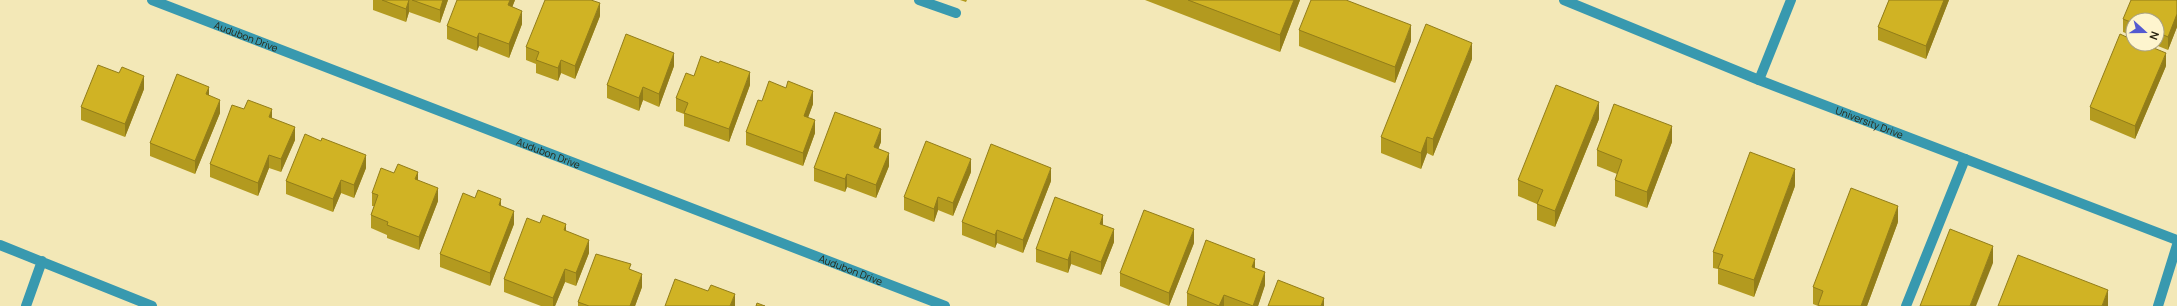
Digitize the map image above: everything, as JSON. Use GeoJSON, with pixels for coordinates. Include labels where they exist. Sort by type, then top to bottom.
{"type":"FeatureCollection","features":[{"type":"Feature","properties":{"kind":"street","name":"Audubon Drive"},"geometry":{"type":"LineString","coordinates":[[152,0],[945,306]]}},
{"type":"Feature","properties":{"kind":"street"},"geometry":{"type":"LineString","coordinates":[[920,0],[956,13]]}},
{"type":"Feature","properties":{"kind":"street","name":"University Drive"},"geometry":{"type":"LineString","coordinates":[[1564,0],[1760,80],[2177,240]]}},
{"type":"Feature","properties":{"kind":"street"},"geometry":{"type":"LineString","coordinates":[[1760,80],[1791,0]]}},
{"type":"Feature","properties":{"kind":"street"},"geometry":{"type":"LineString","coordinates":[[1906,306],[1965,159]]}},
{"type":"Feature","properties":{"kind":"street"},"geometry":{"type":"LineString","coordinates":[[0,245],[146,304]]}},
{"type":"Feature","properties":{"kind":"street"},"geometry":{"type":"LineString","coordinates":[[2158,306],[2177,245]]}},
{"type":"Feature","properties":{"kind":"street"},"geometry":{"type":"LineString","coordinates":[[26,306],[42,261]]}},
{"type":"Feature","properties":{"kind":"building"},"geometry":{"type":"Polygon","coordinates":[[[382,0],[409,0],[406,9],[382,0]]]}},
{"type":"Feature","properties":{"kind":"building"},"geometry":{"type":"Polygon","coordinates":[[[412,0],[443,0],[440,10],[412,0]]]}},
{"type":"Feature","properties":{"kind":"building"},"geometry":{"type":"Polygon","coordinates":[[[457,0],[510,0],[508,5],[522,11],[509,44],[479,33],[477,38],[447,26],[457,0]]]}},
{"type":"Feature","properties":{"kind":"building"},"geometry":{"type":"Polygon","coordinates":[[[545,0],[591,0],[600,3],[575,66],[561,60],[558,68],[536,60],[539,52],[526,47],[545,0]]]}},
{"type":"Feature","properties":{"kind":"building"},"geometry":{"type":"Polygon","coordinates":[[[1188,0],[1294,0],[1280,35],[1188,0]]]}},
{"type":"Feature","properties":{"kind":"building"},"geometry":{"type":"Polygon","coordinates":[[[1311,0],[1346,0],[1411,25],[1395,67],[1299,30],[1311,0]]]}},
{"type":"Feature","properties":{"kind":"building"},"geometry":{"type":"Polygon","coordinates":[[[1889,0],[1944,0],[1926,46],[1878,27],[1889,0]]]}},
{"type":"Feature","properties":{"kind":"building"},"geometry":{"type":"Polygon","coordinates":[[[2131,0],[2177,0],[2177,14],[2168,37],[2165,36],[2165,12],[2126,12],[2131,0]]]}},
{"type":"Feature","properties":{"kind":"building"},"geometry":{"type":"Polygon","coordinates":[[[1426,24],[1472,43],[1433,139],[1427,137],[1421,153],[1381,137],[1426,24]]]}},
{"type":"Feature","properties":{"kind":"building"},"geometry":{"type":"Polygon","coordinates":[[[626,34],[674,53],[659,94],[643,87],[639,98],[607,85],[626,34]]]}},
{"type":"Feature","properties":{"kind":"building"},"geometry":{"type":"Polygon","coordinates":[[[2120,34],[2125,36],[2125,52],[2166,53],[2135,126],[2090,107],[2120,34]]]}},
{"type":"Feature","properties":{"kind":"building"},"geometry":{"type":"Polygon","coordinates":[[[701,56],[750,72],[729,129],[684,113],[688,103],[676,98],[686,73],[694,76],[701,56]]]}},
{"type":"Feature","properties":{"kind":"building"},"geometry":{"type":"Polygon","coordinates":[[[98,65],[119,73],[122,67],[144,76],[125,124],[81,107],[98,65]]]}},
{"type":"Feature","properties":{"kind":"building"},"geometry":{"type":"Polygon","coordinates":[[[177,74],[209,87],[206,94],[220,100],[195,161],[150,143],[177,74]]]}},
{"type":"Feature","properties":{"kind":"building"},"geometry":{"type":"Polygon","coordinates":[[[769,81],[786,88],[788,81],[813,91],[804,116],[815,120],[803,153],[746,132],[758,100],[762,101],[769,81]]]}},
{"type":"Feature","properties":{"kind":"building"},"geometry":{"type":"Polygon","coordinates":[[[1556,85],[1599,102],[1555,211],[1537,204],[1543,190],[1518,180],[1556,85]]]}},
{"type":"Feature","properties":{"kind":"building"},"geometry":{"type":"Polygon","coordinates":[[[248,100],[272,109],[269,117],[295,127],[281,159],[269,155],[258,183],[210,164],[232,105],[244,109],[248,100]]]}},
{"type":"Feature","properties":{"kind":"building"},"geometry":{"type":"Polygon","coordinates":[[[1614,104],[1672,126],[1647,192],[1615,180],[1622,160],[1597,150],[1614,104]]]}},
{"type":"Feature","properties":{"kind":"building"},"geometry":{"type":"Polygon","coordinates":[[[835,112],[881,129],[874,147],[889,153],[876,185],[847,174],[845,179],[814,168],[835,112]]]}},
{"type":"Feature","properties":{"kind":"building"},"geometry":{"type":"Polygon","coordinates":[[[305,134],[321,141],[322,138],[366,155],[354,185],[341,180],[333,199],[286,181],[305,134]]]}},
{"type":"Feature","properties":{"kind":"building"},"geometry":{"type":"Polygon","coordinates":[[[926,141],[971,159],[953,203],[938,197],[934,209],[904,197],[926,141]]]}},
{"type":"Feature","properties":{"kind":"building"},"geometry":{"type":"Polygon","coordinates":[[[991,144],[1051,168],[1023,240],[997,230],[995,235],[962,222],[991,144]]]}},
{"type":"Feature","properties":{"kind":"building"},"geometry":{"type":"Polygon","coordinates":[[[1750,152],[1795,169],[1754,280],[1718,268],[1723,255],[1713,252],[1750,152]]]}},
{"type":"Feature","properties":{"kind":"building"},"geometry":{"type":"Polygon","coordinates":[[[398,164],[418,172],[415,179],[438,188],[419,237],[387,225],[388,222],[371,215],[378,195],[372,193],[381,168],[394,173],[398,164]]]}},
{"type":"Feature","properties":{"kind":"building"},"geometry":{"type":"Polygon","coordinates":[[[1851,188],[1898,206],[1861,306],[1820,306],[1818,305],[1823,291],[1813,287],[1851,188]]]}},
{"type":"Feature","properties":{"kind":"building"},"geometry":{"type":"Polygon","coordinates":[[[478,190],[501,199],[499,205],[514,211],[490,273],[440,254],[463,193],[475,198],[478,190]]]}},
{"type":"Feature","properties":{"kind":"building"},"geometry":{"type":"Polygon","coordinates":[[[1055,197],[1103,215],[1100,224],[1114,229],[1101,262],[1071,251],[1068,260],[1036,249],[1055,197]]]}},
{"type":"Feature","properties":{"kind":"building"},"geometry":{"type":"Polygon","coordinates":[[[1144,210],[1194,229],[1169,293],[1120,273],[1144,210]]]}},
{"type":"Feature","properties":{"kind":"building"},"geometry":{"type":"Polygon","coordinates":[[[543,215],[566,224],[564,230],[589,240],[576,273],[565,269],[553,298],[504,279],[527,218],[540,223],[543,215]]]}},
{"type":"Feature","properties":{"kind":"building"},"geometry":{"type":"Polygon","coordinates":[[[1950,229],[1993,246],[1970,306],[1920,306],[1950,229]]]}},
{"type":"Feature","properties":{"kind":"building"},"geometry":{"type":"Polygon","coordinates":[[[1206,240],[1255,259],[1252,267],[1265,272],[1253,306],[1224,295],[1219,306],[1187,293],[1206,240]]]}},
{"type":"Feature","properties":{"kind":"building"},"geometry":{"type":"Polygon","coordinates":[[[596,254],[631,264],[629,269],[642,274],[630,306],[589,306],[578,302],[596,254]]]}},
{"type":"Feature","properties":{"kind":"building"},"geometry":{"type":"Polygon","coordinates":[[[2018,255],[2108,290],[2102,306],[1998,306],[2018,255]]]}},
{"type":"Feature","properties":{"kind":"building"},"geometry":{"type":"Polygon","coordinates":[[[675,279],[708,291],[711,285],[735,294],[730,306],[665,306],[675,279]]]}},
{"type":"Feature","properties":{"kind":"building"},"geometry":{"type":"Polygon","coordinates":[[[1278,280],[1324,298],[1321,306],[1268,306],[1278,280]]]}},
{"type":"Feature","properties":{"kind":"building"},"geometry":{"type":"Polygon","coordinates":[[[757,303],[765,306],[756,306],[757,303]]]}}]}
